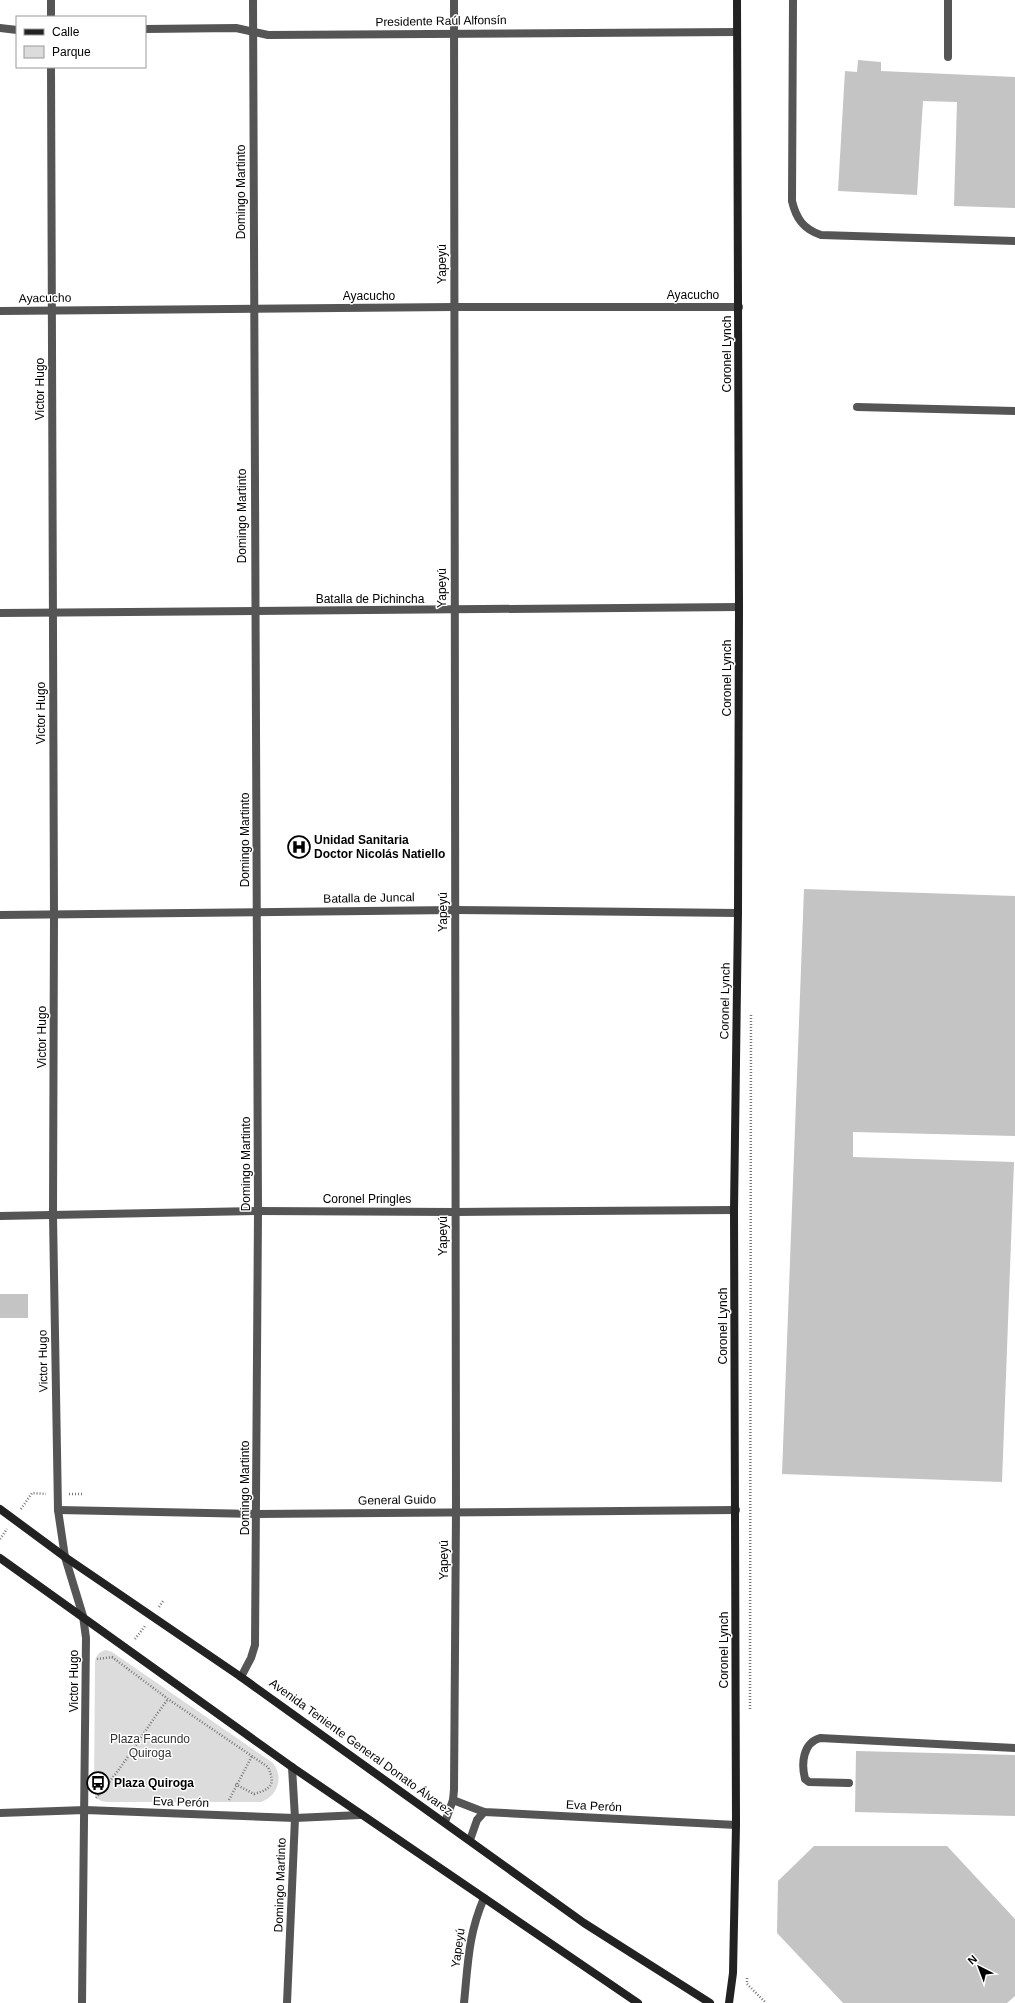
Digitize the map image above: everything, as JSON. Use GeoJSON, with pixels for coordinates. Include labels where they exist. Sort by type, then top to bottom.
{"type":"FeatureCollection","features":[{"type":"Feature","properties":{"kind":"main road","name":"Coronel Lynch"},"geometry":{"type":"LineString","coordinates":[[729,2003],[733,1973],[736,1825],[734,1210],[738,913],[739,607],[737,0]]}},
{"type":"Feature","properties":{"kind":"main road","name":"Avenida Teniente General Donato Álvarez"},"geometry":{"type":"LineString","coordinates":[[0,1509],[65,1557],[242,1677],[584,1923],[710,2003]]}},
{"type":"Feature","properties":{"kind":"main road"},"geometry":{"type":"LineString","coordinates":[[0,1558],[360,1815],[638,2003]]}},
{"type":"Feature","properties":{"kind":"street"},"geometry":{"type":"LineString","coordinates":[[51,0],[51,16]]}},
{"type":"Feature","properties":{"kind":"street","name":"Domingo Martinto"},"geometry":{"type":"LineString","coordinates":[[242,1677],[255,1645],[258,1211],[253,309],[253,0]]}},
{"type":"Feature","properties":{"kind":"street","name":"Yapeyú"},"geometry":{"type":"LineString","coordinates":[[445,1822],[453,1800],[456,1512],[454,0]]}},
{"type":"Feature","properties":{"kind":"street"},"geometry":{"type":"LineString","coordinates":[[793,0],[792,201],[796,214],[802,225],[811,232],[820,235],[1015,241]]}},
{"type":"Feature","properties":{"kind":"street"},"geometry":{"type":"LineString","coordinates":[[948,0],[948,57]]}},
{"type":"Feature","properties":{"kind":"street"},"geometry":{"type":"LineString","coordinates":[[0,28],[16,30]]}},
{"type":"Feature","properties":{"kind":"street","name":"Presidente Raúl Alfonsín"},"geometry":{"type":"LineString","coordinates":[[146,29],[236,28],[268,35],[737,32]]}},
{"type":"Feature","properties":{"kind":"street","name":"Victor Hugo"},"geometry":{"type":"LineString","coordinates":[[51,68],[54,914],[52,1216],[58,1510],[65,1557],[83,1616],[87,1658],[82,2003]]}},
{"type":"Feature","properties":{"kind":"street","name":"Ayacucho"},"geometry":{"type":"LineString","coordinates":[[0,311],[454,307],[738,307]]}},
{"type":"Feature","properties":{"kind":"street"},"geometry":{"type":"LineString","coordinates":[[857,407],[1015,411]]}},
{"type":"Feature","properties":{"kind":"street","name":"Batalla de Pichincha"},"geometry":{"type":"LineString","coordinates":[[0,613],[52,611],[454,610],[739,607]]}},
{"type":"Feature","properties":{"kind":"street","name":"Batalla de Juncal"},"geometry":{"type":"LineString","coordinates":[[0,915],[455,910],[738,913]]}},
{"type":"Feature","properties":{"kind":"street","name":"Coronel Pringles"},"geometry":{"type":"LineString","coordinates":[[0,1216],[258,1211],[455,1212],[734,1210]]}},
{"type":"Feature","properties":{"kind":"street","name":"General Guido"},"geometry":{"type":"LineString","coordinates":[[58,1510],[256,1514],[736,1510]]}},
{"type":"Feature","properties":{"kind":"street"},"geometry":{"type":"LineString","coordinates":[[849,1783],[809,1782],[805,1779],[805,1751],[812,1740],[820,1738],[1015,1748]]}},
{"type":"Feature","properties":{"kind":"street","name":"Domingo Martinto"},"geometry":{"type":"LineString","coordinates":[[287,2003],[295,1818],[292,1767]]}},
{"type":"Feature","properties":{"kind":"street","name":"Eva Perón"},"geometry":{"type":"LineString","coordinates":[[453,1800],[484,1812],[736,1825]]}},
{"type":"Feature","properties":{"kind":"street","name":"Eva Perón"},"geometry":{"type":"LineString","coordinates":[[0,1813],[85,1810],[295,1818],[360,1815]]}},
{"type":"Feature","properties":{"kind":"street"},"geometry":{"type":"LineString","coordinates":[[470,1840],[472,1830],[477,1820],[484,1812]]}},
{"type":"Feature","properties":{"kind":"street","name":"Yapeyú"},"geometry":{"type":"LineString","coordinates":[[464,2003],[470,1938],[475,1920],[484,1898]]}},
{"type":"Feature","properties":{"kind":"path"},"geometry":{"type":"LineString","coordinates":[[0,1539],[32,1493],[84,1494]]}},
{"type":"Feature","properties":{"kind":"path"},"geometry":{"type":"LineString","coordinates":[[112,1657],[168,1700],[268,1767],[273,1777],[272,1784],[266,1791],[254,1794],[235,1784]]}},
{"type":"Feature","properties":{"kind":"path"},"geometry":{"type":"LineString","coordinates":[[85,1810],[116,1776],[144,1731],[168,1700]]}},
{"type":"Feature","properties":{"kind":"path"},"geometry":{"type":"LineString","coordinates":[[229,1800],[235,1784],[252,1756]]}},
{"type":"Feature","properties":{"kind":"green space","name":"Plaza Facundo Quiroga"},"geometry":{"type":"Polygon","coordinates":[[[106,1650],[112,1652],[273,1763],[279,1780],[278,1786],[272,1795],[261,1802],[108,1802],[98,1799],[94,1790],[95,1662],[98,1654],[106,1650]]]}},
{"type":"Feature","properties":{"kind":"building"},"geometry":{"type":"Polygon","coordinates":[[[858,60],[881,62],[881,71],[1015,77],[1015,208],[954,206],[957,102],[923,101],[917,195],[838,191],[845,71],[857,72],[858,60]]]}},
{"type":"Feature","properties":{"kind":"building"},"geometry":{"type":"Polygon","coordinates":[[[804,889],[1015,896],[1015,1136],[853,1132],[853,1157],[1014,1162],[1002,1482],[782,1474],[804,889]]]}},
{"type":"Feature","properties":{"kind":"building"},"geometry":{"type":"Polygon","coordinates":[[[0,1294],[28,1294],[28,1318],[0,1318],[0,1294]]]}},
{"type":"Feature","properties":{"kind":"building"},"geometry":{"type":"Polygon","coordinates":[[[856,1751],[1015,1755],[1015,1816],[855,1812],[856,1751]]]}},
{"type":"Feature","properties":{"kind":"building"},"geometry":{"type":"Polygon","coordinates":[[[814,1846],[947,1846],[1015,1919],[1015,1996],[1007,2003],[843,2003],[777,1933],[778,1881],[814,1846]]]}},
{"type":"Feature","properties":{"kind":"place","name":"Unidad Sanitaria Doctor Nicolás Natiello"},"geometry":{"type":"Point","coordinates":[299,847]}},
{"type":"Feature","properties":{"kind":"place","name":"Plaza Quiroga"},"geometry":{"type":"Point","coordinates":[98,1783]}}]}
